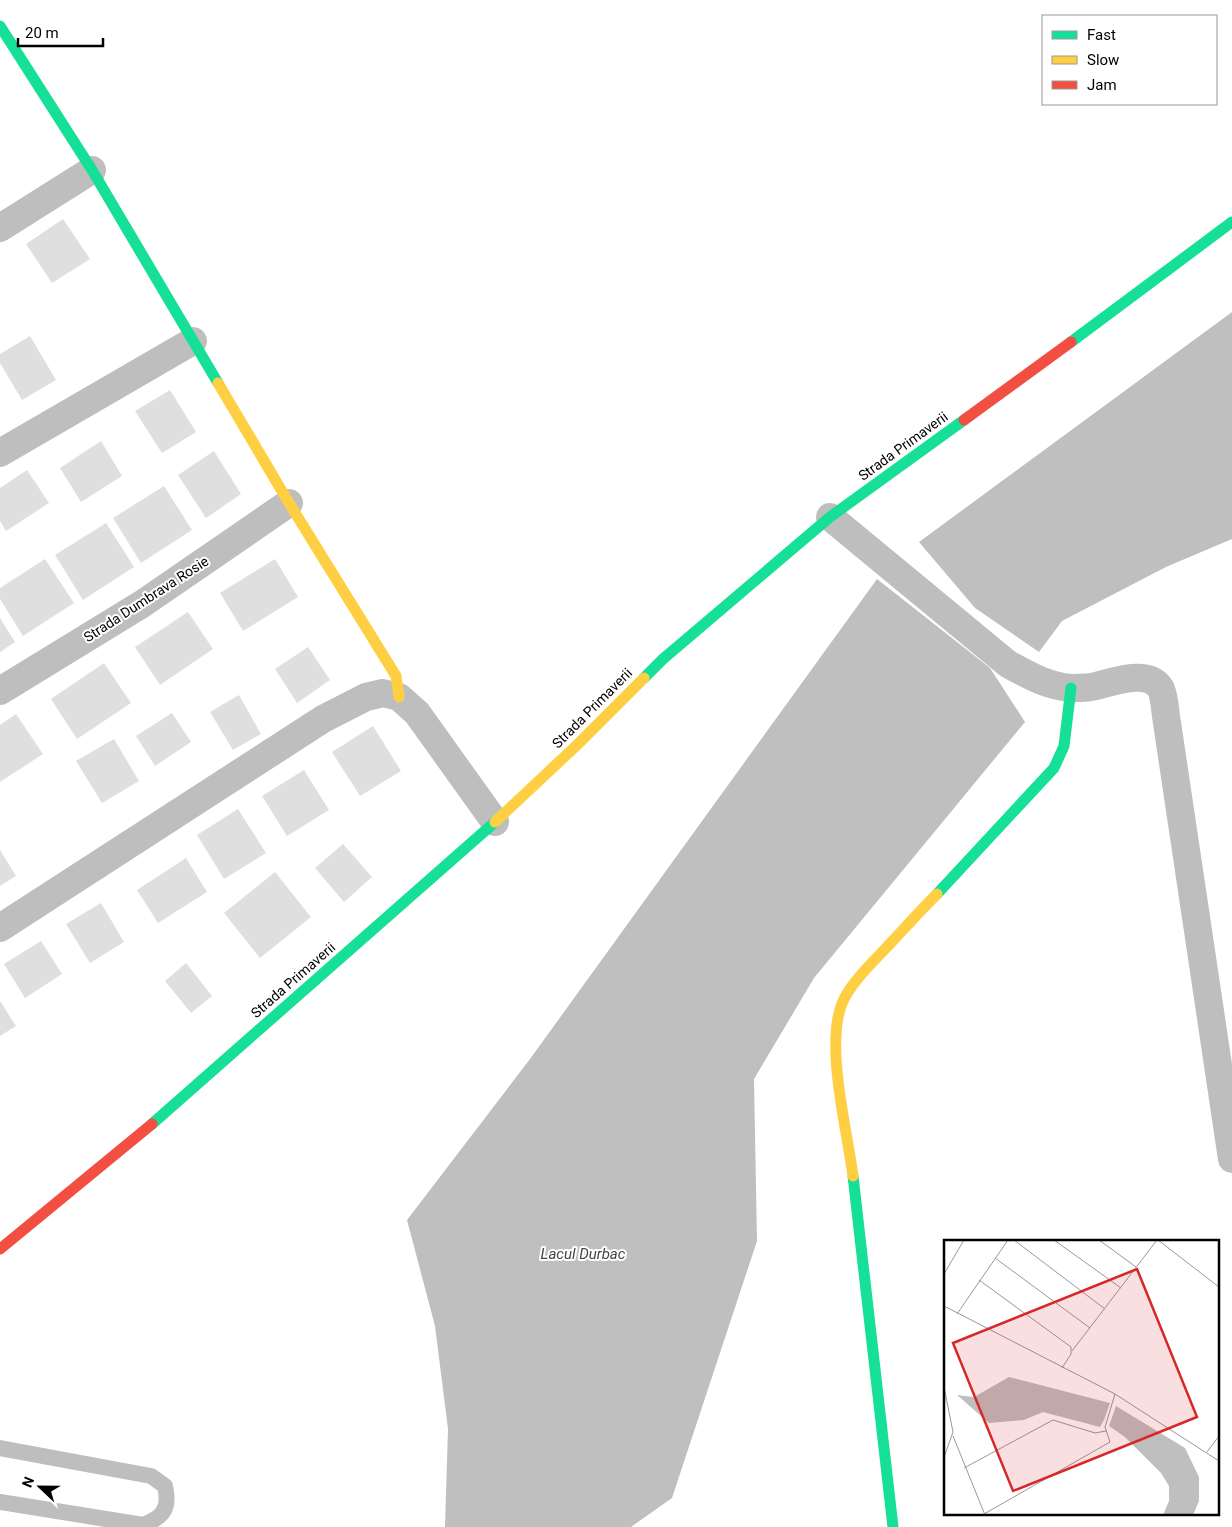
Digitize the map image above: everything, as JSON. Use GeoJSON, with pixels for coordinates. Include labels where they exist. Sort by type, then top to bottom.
{"type":"FeatureCollection","features":[{"type":"Feature","properties":{"kind":"street"},"geometry":{"type":"LineString","coordinates":[[0,26],[92,170],[289,503],[396,676],[399,697]]}},
{"type":"Feature","properties":{"kind":"street"},"geometry":{"type":"LineString","coordinates":[[0,228],[92,170]]}},
{"type":"Feature","properties":{"kind":"street","name":"Strada Primaverii"},"geometry":{"type":"LineString","coordinates":[[0,1249],[156,1120],[495,822],[577,745],[663,659],[830,517],[1048,359],[1232,222]]}},
{"type":"Feature","properties":{"kind":"street"},"geometry":{"type":"LineString","coordinates":[[0,453],[193,341]]}},
{"type":"Feature","properties":{"kind":"street","name":"Strada Dumbrava Rosie"},"geometry":{"type":"LineString","coordinates":[[0,692],[142,604],[289,503]]}},
{"type":"Feature","properties":{"kind":"street"},"geometry":{"type":"LineString","coordinates":[[830,517],[1008,664],[1038,680],[1071,688],[1094,687],[1124,678],[1142,678],[1153,682],[1161,689],[1232,1159]]}},
{"type":"Feature","properties":{"kind":"street"},"geometry":{"type":"LineString","coordinates":[[893,1527],[850,1153],[837,1072],[836,1036],[841,1006],[854,984],[868,967],[1054,768],[1064,746],[1071,688]]}},
{"type":"Feature","properties":{"kind":"street"},"geometry":{"type":"LineString","coordinates":[[0,928],[323,719],[366,697],[383,693],[399,697],[417,713],[495,822]]}},
{"type":"Feature","properties":{"kind":"lane"},"geometry":{"type":"LineString","coordinates":[[0,1448],[151,1476],[166,1486],[168,1498],[165,1510],[156,1520],[143,1525],[0,1502]]}},
{"type":"Feature","properties":{"kind":"water"},"geometry":{"type":"Polygon","coordinates":[[[1232,312],[1232,539],[1166,567],[1062,621],[1039,652],[975,608],[919,542],[1232,312]]]}},
{"type":"Feature","properties":{"kind":"water","name":"Lacul Durbac"},"geometry":{"type":"Polygon","coordinates":[[[877,579],[990,668],[1025,722],[814,978],[754,1079],[757,1241],[672,1498],[631,1527],[445,1527],[448,1429],[435,1326],[407,1220],[530,1059],[877,579]]]}},
{"type":"Feature","properties":{"kind":"building"},"geometry":{"type":"Polygon","coordinates":[[[63,219],[90,259],[52,283],[26,244],[63,219]]]}},
{"type":"Feature","properties":{"kind":"building"},"geometry":{"type":"Polygon","coordinates":[[[30,336],[56,380],[22,400],[0,363],[0,354],[30,336]]]}},
{"type":"Feature","properties":{"kind":"building"},"geometry":{"type":"Polygon","coordinates":[[[170,390],[196,432],[162,453],[135,411],[170,390]]]}},
{"type":"Feature","properties":{"kind":"building"},"geometry":{"type":"Polygon","coordinates":[[[101,441],[122,476],[81,502],[60,468],[101,441]]]}},
{"type":"Feature","properties":{"kind":"building"},"geometry":{"type":"Polygon","coordinates":[[[214,451],[241,494],[206,518],[178,475],[214,451]]]}},
{"type":"Feature","properties":{"kind":"building"},"geometry":{"type":"Polygon","coordinates":[[[27,470],[49,503],[6,531],[0,521],[0,488],[27,470]]]}},
{"type":"Feature","properties":{"kind":"building"},"geometry":{"type":"Polygon","coordinates":[[[164,486],[192,530],[141,563],[113,518],[164,486]]]}},
{"type":"Feature","properties":{"kind":"building"},"geometry":{"type":"Polygon","coordinates":[[[106,523],[134,567],[83,600],[55,555],[106,523]]]}},
{"type":"Feature","properties":{"kind":"building"},"geometry":{"type":"Polygon","coordinates":[[[45,559],[74,603],[23,636],[0,599],[0,588],[45,559]]]}},
{"type":"Feature","properties":{"kind":"building"},"geometry":{"type":"Polygon","coordinates":[[[275,559],[298,597],[243,631],[220,593],[275,559]]]}},
{"type":"Feature","properties":{"kind":"building"},"geometry":{"type":"Polygon","coordinates":[[[188,612],[213,649],[160,685],[135,647],[188,612]]]}},
{"type":"Feature","properties":{"kind":"building"},"geometry":{"type":"Polygon","coordinates":[[[0,618],[15,642],[0,652],[0,618]]]}},
{"type":"Feature","properties":{"kind":"building"},"geometry":{"type":"Polygon","coordinates":[[[308,647],[330,680],[297,703],[275,669],[308,647]]]}},
{"type":"Feature","properties":{"kind":"building"},"geometry":{"type":"Polygon","coordinates":[[[104,663],[131,703],[77,739],[51,699],[104,663]]]}},
{"type":"Feature","properties":{"kind":"building"},"geometry":{"type":"Polygon","coordinates":[[[239,695],[261,734],[233,750],[210,712],[239,695]]]}},
{"type":"Feature","properties":{"kind":"building"},"geometry":{"type":"Polygon","coordinates":[[[172,713],[191,742],[155,766],[136,736],[172,713]]]}},
{"type":"Feature","properties":{"kind":"building"},"geometry":{"type":"Polygon","coordinates":[[[16,714],[43,754],[0,782],[0,725],[16,714]]]}},
{"type":"Feature","properties":{"kind":"building"},"geometry":{"type":"Polygon","coordinates":[[[373,726],[401,771],[360,796],[332,752],[373,726]]]}},
{"type":"Feature","properties":{"kind":"building"},"geometry":{"type":"Polygon","coordinates":[[[114,739],[139,781],[102,803],[76,761],[114,739]]]}},
{"type":"Feature","properties":{"kind":"building"},"geometry":{"type":"Polygon","coordinates":[[[304,770],[329,810],[287,836],[262,796],[304,770]]]}},
{"type":"Feature","properties":{"kind":"building"},"geometry":{"type":"Polygon","coordinates":[[[238,809],[266,853],[224,879],[197,835],[238,809]]]}},
{"type":"Feature","properties":{"kind":"building"},"geometry":{"type":"Polygon","coordinates":[[[343,844],[372,877],[344,902],[315,868],[343,844]]]}},
{"type":"Feature","properties":{"kind":"building"},"geometry":{"type":"Polygon","coordinates":[[[0,850],[16,876],[0,886],[0,850]]]}},
{"type":"Feature","properties":{"kind":"building"},"geometry":{"type":"Polygon","coordinates":[[[186,858],[207,892],[158,923],[137,890],[186,858]]]}},
{"type":"Feature","properties":{"kind":"building"},"geometry":{"type":"Polygon","coordinates":[[[275,872],[311,917],[260,958],[224,913],[275,872]]]}},
{"type":"Feature","properties":{"kind":"building"},"geometry":{"type":"Polygon","coordinates":[[[101,903],[124,942],[90,963],[66,924],[101,903]]]}},
{"type":"Feature","properties":{"kind":"building"},"geometry":{"type":"Polygon","coordinates":[[[41,941],[62,974],[25,998],[4,964],[41,941]]]}},
{"type":"Feature","properties":{"kind":"building"},"geometry":{"type":"Polygon","coordinates":[[[186,963],[212,996],[191,1013],[165,981],[186,963]]]}},
{"type":"Feature","properties":{"kind":"building"},"geometry":{"type":"Polygon","coordinates":[[[0,1001],[16,1026],[0,1036],[0,1001]]]}},
{"type":"Feature","properties":{"kind":"traffic: fast"},"geometry":{"type":"LineString","coordinates":[[0,26],[92,170],[218,383]]}},
{"type":"Feature","properties":{"kind":"traffic: fast"},"geometry":{"type":"LineString","coordinates":[[1071,342],[1232,222]]}},
{"type":"Feature","properties":{"kind":"traffic: fast"},"geometry":{"type":"LineString","coordinates":[[644,678],[663,659],[830,517],[964,420]]}},
{"type":"Feature","properties":{"kind":"traffic: fast"},"geometry":{"type":"LineString","coordinates":[[937,894],[1054,768],[1064,746],[1071,688]]}},
{"type":"Feature","properties":{"kind":"traffic: fast"},"geometry":{"type":"LineString","coordinates":[[152,1124],[495,822]]}},
{"type":"Feature","properties":{"kind":"traffic: fast"},"geometry":{"type":"LineString","coordinates":[[853,1176],[893,1527]]}},
{"type":"Feature","properties":{"kind":"traffic: slow"},"geometry":{"type":"LineString","coordinates":[[218,383],[289,503],[396,676],[399,697]]}},
{"type":"Feature","properties":{"kind":"traffic: slow"},"geometry":{"type":"LineString","coordinates":[[495,822],[577,745],[644,678]]}},
{"type":"Feature","properties":{"kind":"traffic: slow"},"geometry":{"type":"LineString","coordinates":[[853,1176],[837,1067],[837,1024],[841,1006],[844,998],[860,976],[937,894]]}},
{"type":"Feature","properties":{"kind":"traffic: jam"},"geometry":{"type":"LineString","coordinates":[[964,420],[1071,342]]}},
{"type":"Feature","properties":{"kind":"traffic: jam"},"geometry":{"type":"LineString","coordinates":[[0,1249],[152,1124]]}}]}
